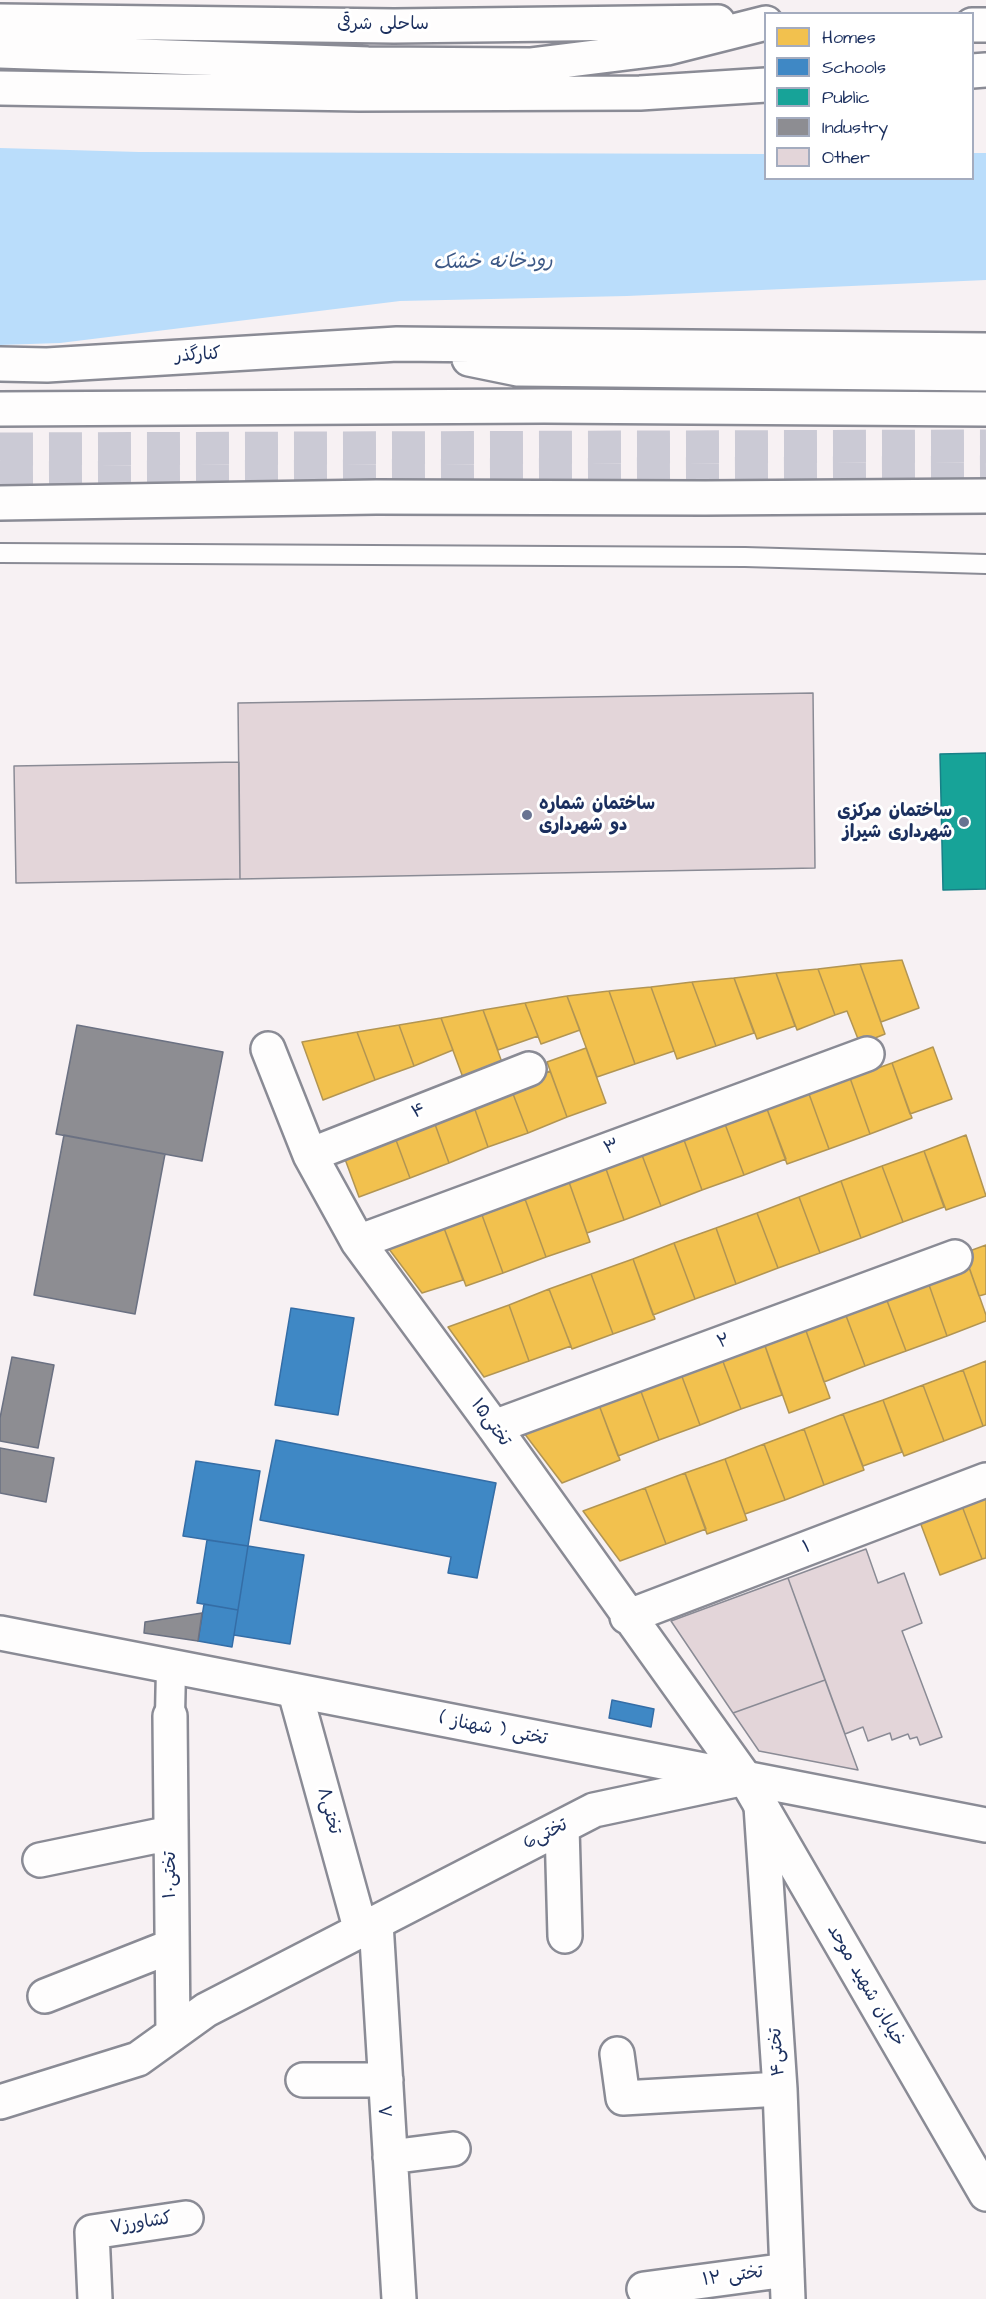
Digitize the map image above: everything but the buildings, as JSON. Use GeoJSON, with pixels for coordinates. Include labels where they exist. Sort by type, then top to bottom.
{"type":"FeatureCollection","features":[{"type":"Feature","properties":{"kind":"street","name":"ساحلی شرقی"},"geometry":{"type":"LineString","coordinates":[[0,21],[394,26],[764,22]]}},
{"type":"Feature","properties":{"kind":"street"},"geometry":{"type":"LineString","coordinates":[[0,51],[356,63],[530,65],[667,48],[764,22]]}},
{"type":"Feature","properties":{"kind":"street"},"geometry":{"type":"LineString","coordinates":[[0,88],[358,94],[628,93],[764,85]]}},
{"type":"Feature","properties":{"kind":"street"},"geometry":{"type":"LineString","coordinates":[[397,344],[986,350]]}},
{"type":"Feature","properties":{"kind":"street"},"geometry":{"type":"LineString","coordinates":[[397,344],[518,369],[986,374]]}},
{"type":"Feature","properties":{"kind":"street","name":"کنارگذر"},"geometry":{"type":"LineString","coordinates":[[0,364],[47,365],[397,344]]}},
{"type":"Feature","properties":{"kind":"street"},"geometry":{"type":"LineString","coordinates":[[0,409],[532,406],[986,409]]}},
{"type":"Feature","properties":{"kind":"street"},"geometry":{"type":"LineString","coordinates":[[0,503],[376,496],[717,498],[986,496]]}},
{"type":"Feature","properties":{"kind":"street","name":"تختی۱۵"},"geometry":{"type":"LineString","coordinates":[[268,1049],[310,1155],[358,1242],[494,1427],[627,1617],[744,1778]]}},
{"type":"Feature","properties":{"kind":"street","name":"۳"},"geometry":{"type":"LineString","coordinates":[[358,1242],[867,1054]]}},
{"type":"Feature","properties":{"kind":"street","name":"۴"},"geometry":{"type":"LineString","coordinates":[[310,1155],[529,1069]]}},
{"type":"Feature","properties":{"kind":"street","name":"۲"},"geometry":{"type":"LineString","coordinates":[[494,1427],[954,1257]]}},
{"type":"Feature","properties":{"kind":"street","name":"۱"},"geometry":{"type":"LineString","coordinates":[[627,1617],[986,1480]]}},
{"type":"Feature","properties":{"kind":"street","name":"تختی ( شهناز )"},"geometry":{"type":"LineString","coordinates":[[0,1633],[986,1825]]}},
{"type":"Feature","properties":{"kind":"street"},"geometry":{"type":"LineString","coordinates":[[170,1716],[171,1668]]}},
{"type":"Feature","properties":{"kind":"street","name":"تختی۸"},"geometry":{"type":"LineString","coordinates":[[295,1692],[369,1927]]}},
{"type":"Feature","properties":{"kind":"street","name":"تختی۱۰"},"geometry":{"type":"LineString","coordinates":[[170,1716],[173,2034]]}},
{"type":"Feature","properties":{"kind":"street","name":"خیابان شهید موحد"},"geometry":{"type":"LineString","coordinates":[[744,1778],[986,2193]]}},
{"type":"Feature","properties":{"kind":"street","name":"6تختی"},"geometry":{"type":"LineString","coordinates":[[0,2102],[138,2059],[206,2010],[594,1810],[744,1778]]}},
{"type":"Feature","properties":{"kind":"street","name":"تختی۴"},"geometry":{"type":"LineString","coordinates":[[760,1806],[780,2089],[788,2284]]}},
{"type":"Feature","properties":{"kind":"street"},"geometry":{"type":"LineString","coordinates":[[562,1827],[565,1936]]}},
{"type":"Feature","properties":{"kind":"street"},"geometry":{"type":"LineString","coordinates":[[40,1860],[171,1833]]}},
{"type":"Feature","properties":{"kind":"street","name":"۸"},"geometry":{"type":"LineString","coordinates":[[369,1927],[386,2079],[399,2299]]}},
{"type":"Feature","properties":{"kind":"street"},"geometry":{"type":"LineString","coordinates":[[45,1995],[172,1946]]}},
{"type":"Feature","properties":{"kind":"street"},"geometry":{"type":"LineString","coordinates":[[617,2054],[623,2098],[780,2089]]}},
{"type":"Feature","properties":{"kind":"street"},"geometry":{"type":"LineString","coordinates":[[303,2080],[386,2079]]}},
{"type":"Feature","properties":{"kind":"street"},"geometry":{"type":"LineString","coordinates":[[390,2157],[453,2149]]}},
{"type":"Feature","properties":{"kind":"street","name":"۷کشاورز"},"geometry":{"type":"LineString","coordinates":[[96,2299],[92,2232],[186,2218]]}},
{"type":"Feature","properties":{"kind":"street","name":"۱۲ تختی"},"geometry":{"type":"LineString","coordinates":[[644,2289],[788,2284]]}},
{"type":"Feature","properties":{"kind":"lane"},"geometry":{"type":"LineString","coordinates":[[0,553],[745,557],[986,564]]}},
{"type":"Feature","properties":{"kind":"water","name":"رودخانه خشک"},"geometry":{"type":"Polygon","coordinates":[[[0,148],[139,152],[764,154],[764,180],[974,180],[974,153],[986,153],[986,280],[627,296],[400,301],[60,343],[0,345],[0,148]]]}},
{"type":"Feature","properties":{"kind":"tunnel"},"geometry":{"type":"LineString","coordinates":[[0,449],[986,446]]}},
{"type":"Feature","properties":{"kind":"tunnel"},"geometry":{"type":"LineString","coordinates":[[0,478],[986,472]]}},
{"type":"Feature","properties":{"kind":"place","name":"ساختمان شماره دو شهرداری"},"geometry":{"type":"Point","coordinates":[527,815]}},
{"type":"Feature","properties":{"kind":"place","name":"ساختمان مرکزی شهرداری شیراز"},"geometry":{"type":"Point","coordinates":[964,822]}}]}
